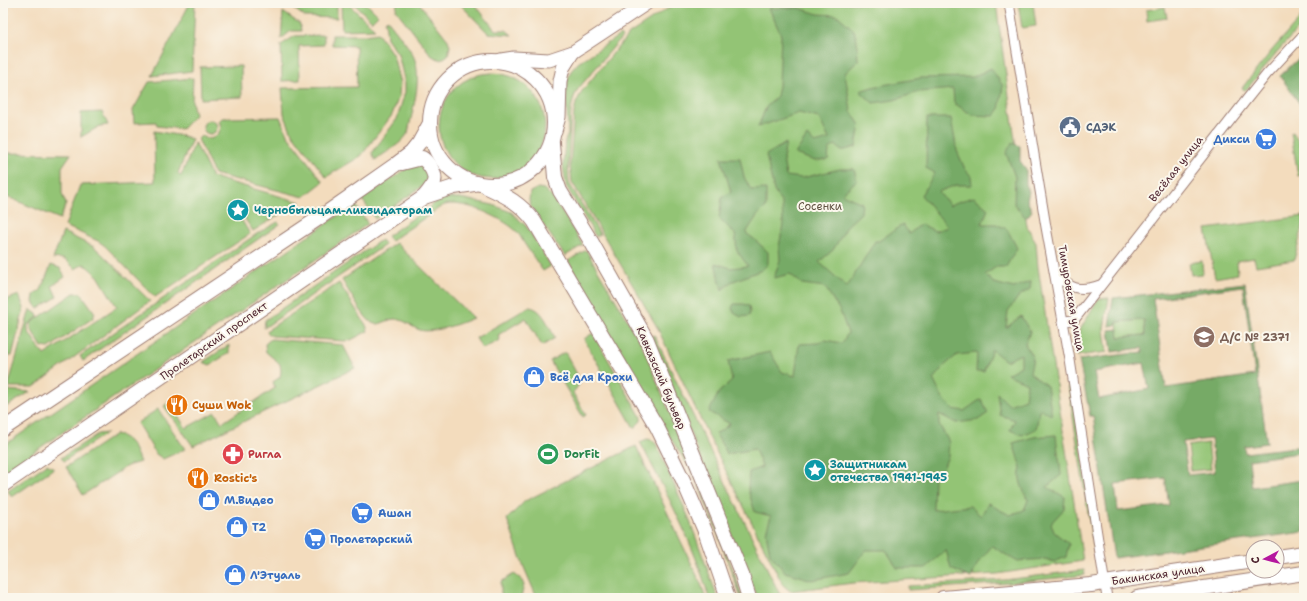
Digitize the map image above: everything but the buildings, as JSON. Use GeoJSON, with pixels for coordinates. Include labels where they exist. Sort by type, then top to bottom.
{"type":"FeatureCollection","features":[{"type":"Feature","properties":{"kind":"main road"},"geometry":{"type":"LineString","coordinates":[[573,52],[563,68],[560,81],[559,117],[553,137],[545,157],[538,166],[523,177],[502,185],[481,185],[456,174],[445,163],[436,145],[430,123],[432,103],[444,82],[454,72],[475,62],[514,58],[549,60],[573,52],[647,3]]}},
{"type":"Feature","properties":{"kind":"main road"},"geometry":{"type":"LineString","coordinates":[[501,60],[523,69],[540,88],[549,104],[553,116],[553,137]]}},
{"type":"Feature","properties":{"kind":"main road","name":"Пролетарский проспект"},"geometry":{"type":"LineString","coordinates":[[3,429],[396,165],[411,153],[419,143],[430,123]]}},
{"type":"Feature","properties":{"kind":"main road","name":"Кавказский бульвар"},"geometry":{"type":"LineString","coordinates":[[553,137],[556,177],[560,191],[592,243],[647,340],[736,561],[749,598]]}},
{"type":"Feature","properties":{"kind":"main road","name":"Пролетарский проспект"},"geometry":{"type":"LineString","coordinates":[[396,165],[417,158],[426,160],[435,174],[435,179],[434,185],[424,197]]}},
{"type":"Feature","properties":{"kind":"main road","name":"Кавказский бульвар"},"geometry":{"type":"LineString","coordinates":[[481,185],[507,196],[520,205],[534,221],[657,427],[683,480],[705,531],[728,598]]}},
{"type":"Feature","properties":{"kind":"main road","name":"Пролетарский проспект"},"geometry":{"type":"LineString","coordinates":[[3,485],[424,197],[454,186],[481,185]]}},
{"type":"Feature","properties":{"kind":"main road"},"geometry":{"type":"LineString","coordinates":[[1285,556],[1304,553]]}},
{"type":"Feature","properties":{"kind":"main road","name":"Бакинская улица"},"geometry":{"type":"LineString","coordinates":[[943,598],[1013,593],[1105,583],[1245,562]]}},
{"type":"Feature","properties":{"kind":"main road","name":"Бакинская улица"},"geometry":{"type":"LineString","coordinates":[[1137,598],[1304,573]]}},
{"type":"Feature","properties":{"kind":"street","name":"Тимуровская улица"},"geometry":{"type":"LineString","coordinates":[[1010,3],[1046,227],[1064,321],[1107,598]]}},
{"type":"Feature","properties":{"kind":"street","name":"Весёлая улица"},"geometry":{"type":"LineString","coordinates":[[1064,321],[1074,320],[1267,74],[1304,34]]}},
{"type":"Feature","properties":{"kind":"street"},"geometry":{"type":"LineString","coordinates":[[1055,274],[1068,285],[1080,289],[1100,285]]}},
{"type":"Feature","properties":{"kind":"green space"},"geometry":{"type":"Polygon","coordinates":[[[190,3],[195,3],[192,71],[152,76],[190,3]]]}},
{"type":"Feature","properties":{"kind":"green space"},"geometry":{"type":"Polygon","coordinates":[[[286,3],[337,3],[337,18],[305,17],[286,3]]]}},
{"type":"Feature","properties":{"kind":"green space"},"geometry":{"type":"Polygon","coordinates":[[[341,3],[347,3],[375,29],[342,30],[341,3]]]}},
{"type":"Feature","properties":{"kind":"green space"},"geometry":{"type":"Polygon","coordinates":[[[353,3],[366,3],[378,15],[372,21],[353,3]]]}},
{"type":"Feature","properties":{"kind":"green space"},"geometry":{"type":"Polygon","coordinates":[[[397,3],[419,3],[448,40],[450,46],[448,55],[441,60],[432,56],[396,10],[397,3]]]}},
{"type":"Feature","properties":{"kind":"green space"},"geometry":{"type":"Polygon","coordinates":[[[459,3],[474,3],[495,30],[506,30],[512,35],[488,33],[459,3]]]}},
{"type":"Feature","properties":{"kind":"green space","name":"Сосенки"},"geometry":{"type":"Polygon","coordinates":[[[676,3],[996,3],[1027,226],[1036,243],[1038,267],[1083,561],[997,574],[853,583],[790,591],[783,585],[708,435],[657,327],[572,182],[570,165],[574,112],[576,103],[582,91],[629,34],[676,3]]]}},
{"type":"Feature","properties":{"kind":"green space"},"geometry":{"type":"Polygon","coordinates":[[[1018,3],[1033,3],[1036,26],[1022,28],[1018,3]]]}},
{"type":"Feature","properties":{"kind":"green space"},"geometry":{"type":"Polygon","coordinates":[[[1165,7],[1167,18],[1147,21],[1146,10],[1165,7]]]}},
{"type":"Feature","properties":{"kind":"green space"},"geometry":{"type":"Polygon","coordinates":[[[769,8],[799,8],[818,14],[837,15],[854,30],[857,40],[858,61],[845,73],[851,111],[860,125],[856,147],[841,151],[836,145],[829,149],[828,160],[815,161],[795,154],[807,136],[815,143],[829,139],[819,118],[799,113],[758,127],[766,107],[777,96],[779,86],[781,35],[769,8]]]}},
{"type":"Feature","properties":{"kind":"green space"},"geometry":{"type":"Polygon","coordinates":[[[283,12],[300,24],[301,31],[291,31],[281,39],[283,12]]]}},
{"type":"Feature","properties":{"kind":"green space"},"geometry":{"type":"Polygon","coordinates":[[[1304,14],[1304,22],[1247,89],[1244,90],[1242,88],[1273,49],[1304,14]]]}},
{"type":"Feature","properties":{"kind":"green space"},"geometry":{"type":"Polygon","coordinates":[[[387,19],[408,46],[414,58],[417,71],[417,89],[408,133],[397,145],[375,160],[372,153],[397,119],[405,92],[405,83],[398,54],[387,38],[385,21],[387,19]]]}},
{"type":"Feature","properties":{"kind":"green space"},"geometry":{"type":"Polygon","coordinates":[[[378,33],[393,55],[400,83],[399,96],[392,115],[361,156],[326,177],[292,133],[284,114],[282,88],[357,87],[356,46],[332,45],[332,35],[365,35],[378,33]]]}},
{"type":"Feature","properties":{"kind":"green space"},"geometry":{"type":"Polygon","coordinates":[[[324,35],[324,45],[299,46],[300,80],[282,81],[281,45],[295,36],[324,35]]]}},
{"type":"Feature","properties":{"kind":"green space"},"geometry":{"type":"Polygon","coordinates":[[[620,35],[622,37],[578,89],[571,109],[568,165],[569,183],[600,234],[596,237],[566,186],[563,165],[565,141],[568,134],[567,82],[571,71],[578,63],[620,35]]]}},
{"type":"Feature","properties":{"kind":"green space"},"geometry":{"type":"Polygon","coordinates":[[[1299,58],[1304,81],[1304,110],[1280,76],[1299,58]]]}},
{"type":"Feature","properties":{"kind":"green space"},"geometry":{"type":"Polygon","coordinates":[[[241,66],[242,97],[201,99],[200,67],[241,66]]]}},
{"type":"Feature","properties":{"kind":"green space"},"geometry":{"type":"Polygon","coordinates":[[[991,68],[1003,86],[999,110],[994,116],[972,115],[954,103],[953,89],[919,92],[894,100],[873,103],[860,91],[872,87],[921,78],[973,77],[991,68]]]}},
{"type":"Feature","properties":{"kind":"green space"},"geometry":{"type":"Polygon","coordinates":[[[492,73],[512,77],[530,88],[541,106],[545,126],[541,146],[530,164],[512,175],[492,179],[472,175],[454,164],[443,146],[439,126],[443,106],[454,88],[472,77],[492,73]]]}},
{"type":"Feature","properties":{"kind":"green space"},"geometry":{"type":"Polygon","coordinates":[[[193,78],[192,102],[195,115],[182,129],[157,126],[156,122],[134,123],[133,110],[149,82],[193,78]]]}},
{"type":"Feature","properties":{"kind":"green space"},"geometry":{"type":"Polygon","coordinates":[[[102,112],[108,125],[100,126],[81,137],[81,113],[102,112]]]}},
{"type":"Feature","properties":{"kind":"green space"},"geometry":{"type":"Polygon","coordinates":[[[280,117],[287,134],[323,182],[304,197],[214,174],[198,139],[201,136],[210,139],[216,136],[221,127],[219,121],[222,118],[280,117]]]}},
{"type":"Feature","properties":{"kind":"green space"},"geometry":{"type":"Polygon","coordinates":[[[927,118],[951,118],[957,151],[965,169],[971,176],[972,185],[956,185],[938,192],[950,205],[974,197],[988,209],[982,224],[996,224],[1007,229],[1017,248],[1006,267],[996,267],[985,275],[994,283],[1014,288],[1031,281],[1030,289],[1019,296],[1008,311],[1006,328],[1021,316],[1030,332],[1025,344],[1033,358],[1030,373],[1047,386],[1052,416],[1041,409],[1036,429],[1022,435],[1010,430],[1015,420],[1000,415],[997,393],[1009,405],[1025,399],[1027,383],[1007,374],[1021,366],[1021,354],[1006,361],[992,350],[984,371],[976,372],[977,353],[957,355],[944,366],[933,379],[943,399],[953,409],[964,411],[981,399],[988,413],[978,420],[956,423],[939,414],[939,424],[949,442],[948,456],[943,469],[934,478],[933,510],[970,506],[981,516],[988,503],[1010,515],[1024,510],[1028,500],[1021,484],[1021,468],[1013,443],[1034,437],[1056,435],[1061,475],[1047,487],[1065,497],[1064,509],[1051,523],[1054,532],[1069,544],[1066,557],[1054,562],[1046,559],[1016,561],[992,546],[978,563],[971,578],[951,569],[946,550],[926,568],[897,568],[886,550],[866,550],[849,573],[812,580],[785,572],[770,554],[766,532],[771,516],[755,512],[748,490],[749,472],[762,467],[755,449],[727,454],[716,434],[730,424],[709,412],[719,392],[732,381],[728,361],[770,352],[782,372],[795,376],[799,344],[818,343],[825,340],[842,343],[848,333],[840,311],[825,287],[802,284],[790,274],[774,278],[780,260],[779,247],[783,224],[782,204],[774,191],[766,155],[786,143],[783,158],[786,176],[802,178],[840,169],[854,169],[857,180],[842,194],[862,203],[861,213],[848,225],[833,250],[819,262],[847,287],[875,241],[879,241],[903,224],[909,234],[921,224],[935,231],[948,227],[921,195],[935,173],[926,168],[927,118]]]}},
{"type":"Feature","properties":{"kind":"green space"},"geometry":{"type":"Polygon","coordinates":[[[207,120],[213,120],[217,124],[217,130],[213,134],[207,134],[203,130],[203,124],[207,120]]]}},
{"type":"Feature","properties":{"kind":"green space"},"geometry":{"type":"Polygon","coordinates":[[[154,131],[192,139],[178,173],[181,176],[195,143],[212,177],[300,202],[253,231],[240,210],[236,213],[250,234],[155,297],[105,246],[98,241],[65,226],[80,185],[155,182],[154,131]]]}},
{"type":"Feature","properties":{"kind":"green space"},"geometry":{"type":"Polygon","coordinates":[[[1293,132],[1300,143],[1304,146],[1304,174],[1298,176],[1291,133],[1293,132]]]}},
{"type":"Feature","properties":{"kind":"green space"},"geometry":{"type":"Polygon","coordinates":[[[1012,143],[1020,146],[1020,161],[1026,169],[1026,184],[1029,192],[1027,200],[1032,211],[1026,218],[1014,204],[1015,177],[1006,153],[1012,143]]]}},
{"type":"Feature","properties":{"kind":"green space"},"geometry":{"type":"Polygon","coordinates":[[[3,153],[71,154],[62,167],[62,194],[66,204],[60,219],[3,195],[3,153]]]}},
{"type":"Feature","properties":{"kind":"green space"},"geometry":{"type":"Polygon","coordinates":[[[721,158],[740,158],[744,177],[751,190],[766,189],[766,207],[757,216],[746,233],[768,252],[768,264],[762,270],[731,282],[722,290],[715,263],[731,268],[748,266],[737,251],[735,234],[719,218],[722,197],[731,192],[721,158]]]}},
{"type":"Feature","properties":{"kind":"green space"},"geometry":{"type":"Polygon","coordinates":[[[419,162],[431,174],[427,183],[375,219],[362,199],[415,163],[419,162]]]}},
{"type":"Feature","properties":{"kind":"green space"},"geometry":{"type":"Polygon","coordinates":[[[538,188],[544,189],[553,198],[583,245],[565,256],[530,206],[530,192],[538,188]]]}},
{"type":"Feature","properties":{"kind":"green space"},"geometry":{"type":"Polygon","coordinates":[[[460,198],[493,205],[511,212],[526,226],[551,266],[543,271],[519,234],[509,225],[480,210],[459,205],[450,204],[442,206],[391,241],[387,236],[435,203],[443,199],[460,198]]]}},
{"type":"Feature","properties":{"kind":"green space"},"geometry":{"type":"Polygon","coordinates":[[[355,204],[368,224],[3,473],[3,446],[355,204]]]}},
{"type":"Feature","properties":{"kind":"green space"},"geometry":{"type":"Polygon","coordinates":[[[1304,216],[1304,223],[1294,260],[1256,266],[1254,258],[1237,261],[1238,274],[1215,278],[1206,229],[1304,216]]]}},
{"type":"Feature","properties":{"kind":"green space"},"geometry":{"type":"Polygon","coordinates":[[[278,222],[280,224],[83,361],[80,356],[258,233],[278,222]]]}},
{"type":"Feature","properties":{"kind":"green space"},"geometry":{"type":"Polygon","coordinates":[[[63,232],[94,247],[150,301],[34,387],[8,387],[30,309],[37,314],[38,317],[28,325],[28,331],[44,355],[117,307],[98,276],[84,264],[75,269],[66,260],[53,259],[63,232]]]}},
{"type":"Feature","properties":{"kind":"green space"},"geometry":{"type":"Polygon","coordinates":[[[381,240],[385,245],[264,328],[265,320],[381,240]]]}},
{"type":"Feature","properties":{"kind":"green space"},"geometry":{"type":"Polygon","coordinates":[[[396,243],[473,318],[462,323],[432,331],[420,330],[406,322],[395,319],[377,324],[368,320],[342,280],[396,243]]]}},
{"type":"Feature","properties":{"kind":"green space"},"geometry":{"type":"Polygon","coordinates":[[[586,250],[641,343],[718,529],[743,598],[741,598],[695,476],[671,439],[568,261],[586,250]]]}},
{"type":"Feature","properties":{"kind":"green space"},"geometry":{"type":"Polygon","coordinates":[[[1202,261],[1203,274],[1191,275],[1189,263],[1202,261]]]}},
{"type":"Feature","properties":{"kind":"green space"},"geometry":{"type":"Polygon","coordinates":[[[51,265],[60,268],[65,277],[52,286],[57,297],[38,309],[33,302],[34,295],[41,290],[51,265]]]}},
{"type":"Feature","properties":{"kind":"green space"},"geometry":{"type":"Polygon","coordinates":[[[339,283],[366,325],[368,331],[351,340],[344,341],[272,336],[268,334],[267,331],[269,329],[339,283]]]}},
{"type":"Feature","properties":{"kind":"green space"},"geometry":{"type":"Polygon","coordinates":[[[1245,283],[1267,443],[1244,446],[1245,453],[1304,446],[1304,532],[1114,558],[1093,416],[1090,416],[1079,360],[1143,352],[1142,348],[1112,352],[1109,330],[1118,329],[1119,337],[1145,335],[1144,320],[1117,322],[1117,325],[1109,326],[1113,298],[1245,283]],[[1243,286],[1153,299],[1166,388],[1255,375],[1243,286]],[[1144,363],[1094,372],[1099,399],[1149,389],[1144,363]],[[1211,439],[1183,442],[1188,475],[1215,472],[1211,439]],[[1299,453],[1249,460],[1252,487],[1303,480],[1299,453]],[[1165,478],[1115,484],[1118,511],[1169,505],[1165,478]]]}},
{"type":"Feature","properties":{"kind":"green space"},"geometry":{"type":"Polygon","coordinates":[[[74,293],[81,293],[95,313],[93,318],[49,348],[42,347],[31,329],[31,323],[74,293]]]}},
{"type":"Feature","properties":{"kind":"green space"},"geometry":{"type":"Polygon","coordinates":[[[19,295],[24,308],[12,356],[3,356],[3,301],[19,295]]]}},
{"type":"Feature","properties":{"kind":"green space"},"geometry":{"type":"Polygon","coordinates":[[[1109,298],[1104,329],[1107,352],[1077,356],[1074,340],[1098,299],[1109,298]]]}},
{"type":"Feature","properties":{"kind":"green space"},"geometry":{"type":"Polygon","coordinates":[[[734,304],[744,304],[749,306],[749,316],[741,317],[734,313],[732,308],[734,304]]]}},
{"type":"Feature","properties":{"kind":"green space"},"geometry":{"type":"Polygon","coordinates":[[[529,307],[534,308],[542,314],[555,338],[542,346],[526,318],[498,335],[500,340],[482,349],[476,338],[529,307]]]}},
{"type":"Feature","properties":{"kind":"green space"},"geometry":{"type":"Polygon","coordinates":[[[1144,320],[1145,335],[1118,337],[1117,322],[1144,320]]]}},
{"type":"Feature","properties":{"kind":"green space"},"geometry":{"type":"Polygon","coordinates":[[[593,333],[641,417],[641,421],[634,428],[584,339],[593,333]]]}},
{"type":"Feature","properties":{"kind":"green space"},"geometry":{"type":"Polygon","coordinates":[[[654,335],[781,598],[759,598],[753,588],[651,336],[654,335]]]}},
{"type":"Feature","properties":{"kind":"green space"},"geometry":{"type":"Polygon","coordinates":[[[271,339],[343,345],[355,368],[193,446],[164,406],[169,402],[186,428],[215,412],[222,423],[275,388],[273,382],[280,377],[281,371],[280,364],[266,352],[265,344],[271,339]]]}},
{"type":"Feature","properties":{"kind":"green space"},"geometry":{"type":"Polygon","coordinates":[[[229,345],[229,353],[210,365],[203,362],[229,345]]]}},
{"type":"Feature","properties":{"kind":"green space"},"geometry":{"type":"Polygon","coordinates":[[[565,352],[579,378],[580,383],[573,393],[586,415],[583,417],[550,361],[565,352]]]}},
{"type":"Feature","properties":{"kind":"green space"},"geometry":{"type":"Polygon","coordinates":[[[1068,358],[1099,564],[1096,564],[1064,359],[1068,358]]]}},
{"type":"Feature","properties":{"kind":"green space"},"geometry":{"type":"Polygon","coordinates":[[[7,390],[30,392],[3,409],[7,390]]]}},
{"type":"Feature","properties":{"kind":"green space"},"geometry":{"type":"Polygon","coordinates":[[[158,409],[185,449],[163,459],[156,454],[137,423],[158,409]]]}},
{"type":"Feature","properties":{"kind":"green space"},"geometry":{"type":"Polygon","coordinates":[[[107,433],[64,461],[61,458],[98,434],[107,433]]]}},
{"type":"Feature","properties":{"kind":"green space"},"geometry":{"type":"Polygon","coordinates":[[[116,434],[129,441],[140,462],[127,466],[83,495],[66,467],[116,434]]]}},
{"type":"Feature","properties":{"kind":"green space"},"geometry":{"type":"Polygon","coordinates":[[[647,439],[652,440],[656,444],[688,516],[718,598],[709,598],[696,558],[669,499],[640,442],[647,439]]]}},
{"type":"Feature","properties":{"kind":"green space"},"geometry":{"type":"Polygon","coordinates":[[[1208,443],[1211,469],[1191,471],[1188,446],[1208,443]]]}},
{"type":"Feature","properties":{"kind":"green space"},"geometry":{"type":"Polygon","coordinates":[[[636,446],[701,584],[706,598],[537,598],[523,565],[507,519],[525,501],[636,446]]]}},
{"type":"Feature","properties":{"kind":"green space"},"geometry":{"type":"Polygon","coordinates":[[[47,464],[54,468],[12,497],[8,491],[47,464]]]}},
{"type":"Feature","properties":{"kind":"green space"},"geometry":{"type":"Polygon","coordinates":[[[1084,570],[1085,575],[1008,583],[908,590],[908,586],[1005,580],[1084,570]]]}},
{"type":"Feature","properties":{"kind":"green space"},"geometry":{"type":"Polygon","coordinates":[[[514,574],[521,579],[524,585],[521,598],[503,598],[501,593],[501,582],[514,574]]]}},
{"type":"Feature","properties":{"kind":"place","name":"СДЭК"},"geometry":{"type":"Point","coordinates":[1070,127]}},
{"type":"Feature","properties":{"kind":"place","name":"Дикси"},"geometry":{"type":"Point","coordinates":[1266,139]}},
{"type":"Feature","properties":{"kind":"place","name":"Чернобыльцам-ликвидаторам"},"geometry":{"type":"Point","coordinates":[238,210]}},
{"type":"Feature","properties":{"kind":"place","name":"Д/C № 2371"},"geometry":{"type":"Point","coordinates":[1204,337]}},
{"type":"Feature","properties":{"kind":"place","name":"Всё для Крохи"},"geometry":{"type":"Point","coordinates":[534,377]}},
{"type":"Feature","properties":{"kind":"place","name":"Суши Wok"},"geometry":{"type":"Point","coordinates":[177,405]}},
{"type":"Feature","properties":{"kind":"place","name":"Ригла"},"geometry":{"type":"Point","coordinates":[233,454]}},
{"type":"Feature","properties":{"kind":"place","name":"DorFit"},"geometry":{"type":"Point","coordinates":[548,454]}},
{"type":"Feature","properties":{"kind":"place","name":"Защитникам отечества 1941-1945"},"geometry":{"type":"Point","coordinates":[815,470]}},
{"type":"Feature","properties":{"kind":"place","name":"Rostic's"},"geometry":{"type":"Point","coordinates":[198,478]}},
{"type":"Feature","properties":{"kind":"place","name":"М.Видео"},"geometry":{"type":"Point","coordinates":[209,500]}},
{"type":"Feature","properties":{"kind":"place","name":"Ашан"},"geometry":{"type":"Point","coordinates":[362,513]}},
{"type":"Feature","properties":{"kind":"place","name":"T2"},"geometry":{"type":"Point","coordinates":[237,527]}},
{"type":"Feature","properties":{"kind":"place","name":"Пролетарский"},"geometry":{"type":"Point","coordinates":[315,539]}},
{"type":"Feature","properties":{"kind":"place","name":"Л'Этуаль"},"geometry":{"type":"Point","coordinates":[235,575]}}]}
